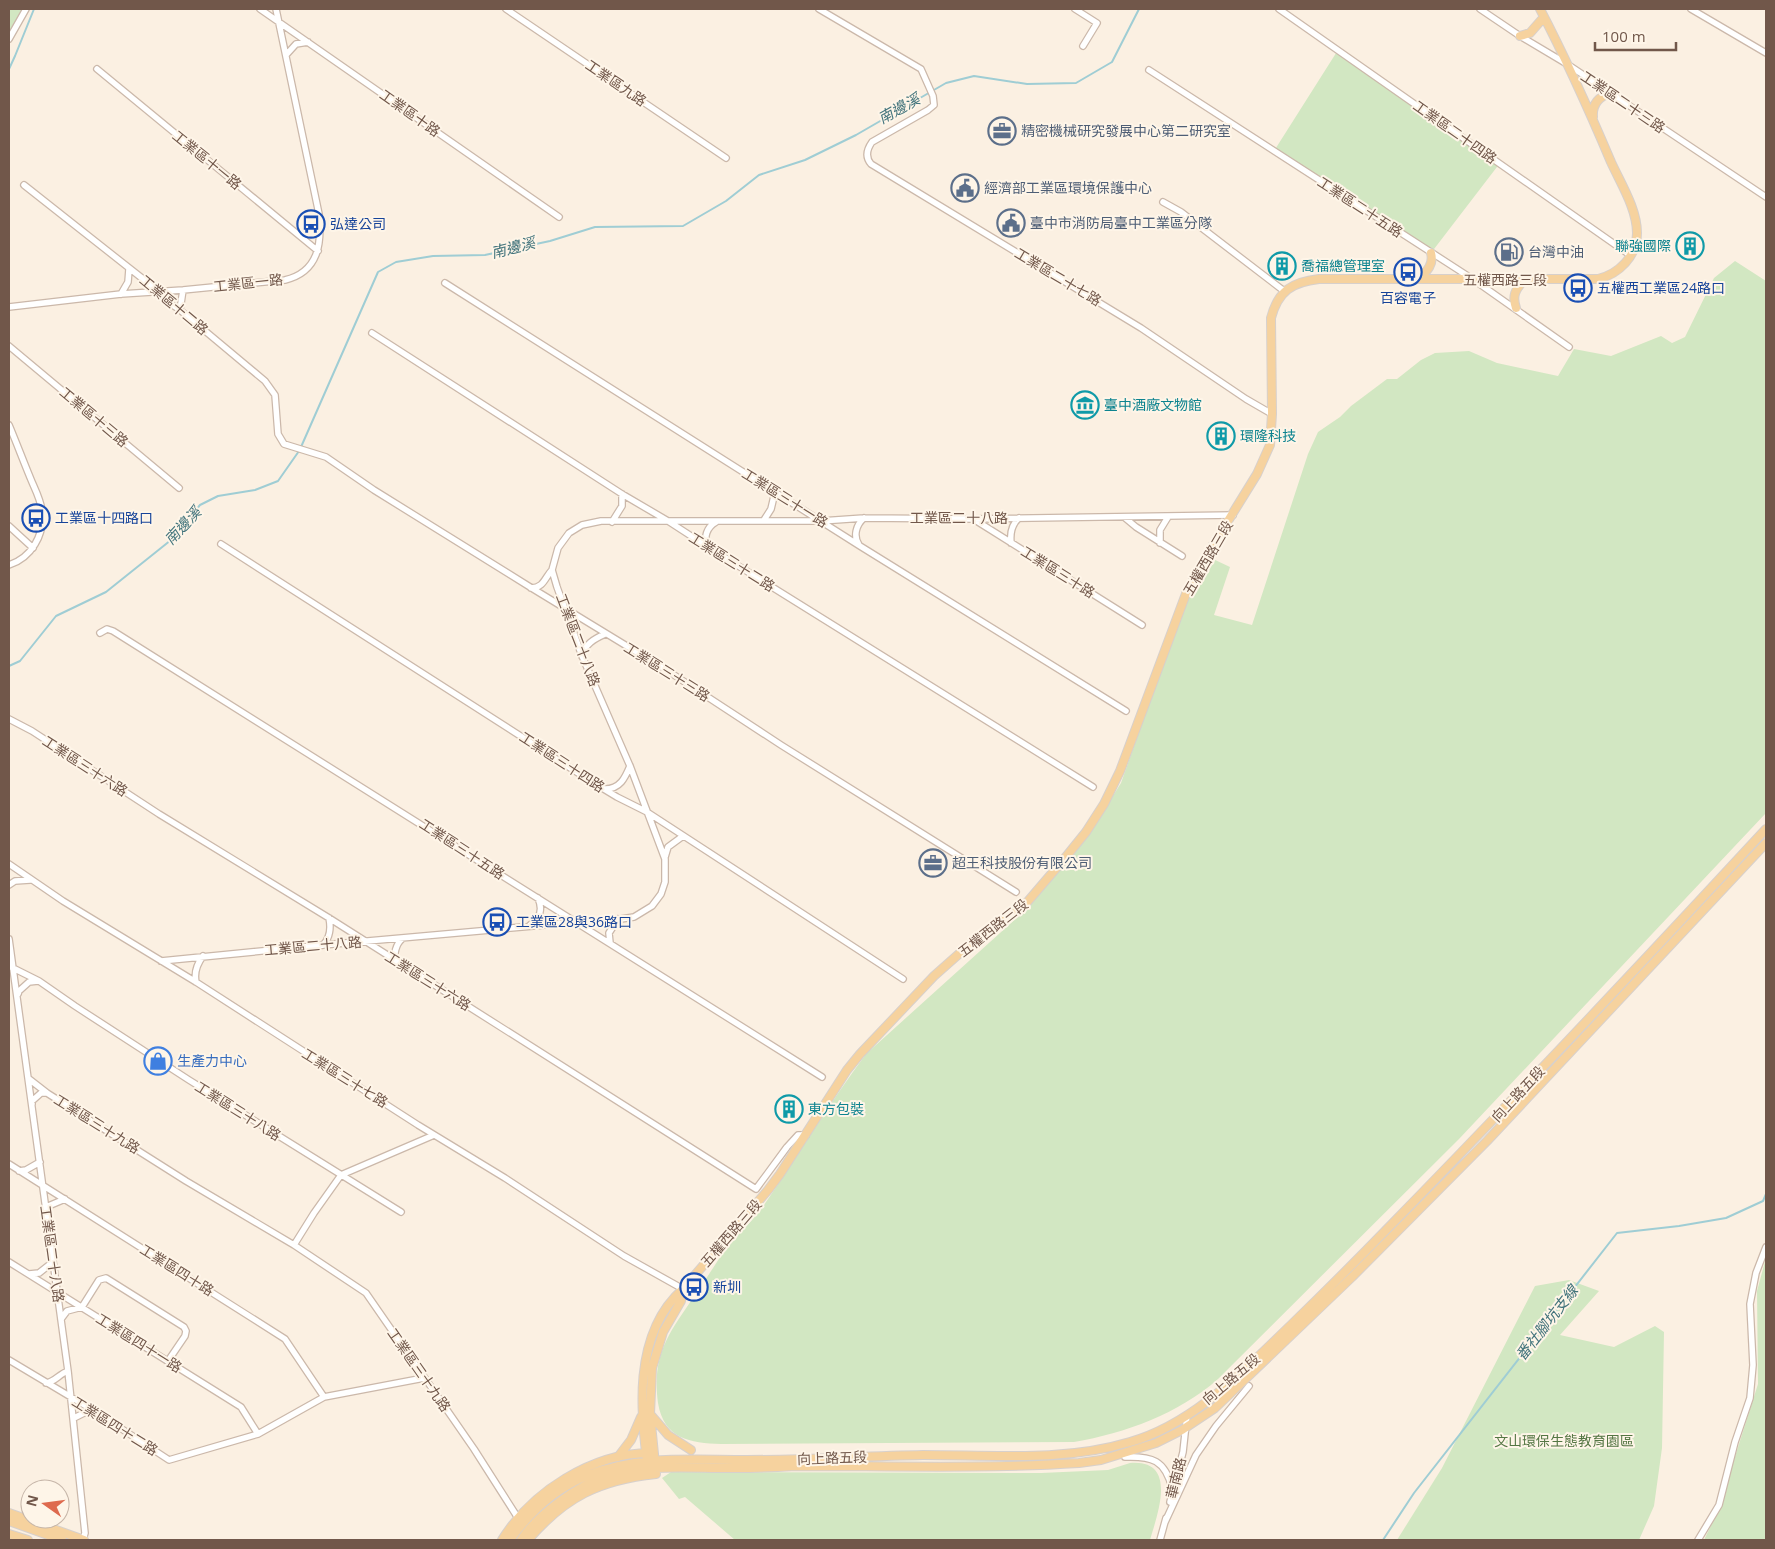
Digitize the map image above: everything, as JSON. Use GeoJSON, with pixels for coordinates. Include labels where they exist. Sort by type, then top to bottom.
{"type":"FeatureCollection","features":[{"type":"Feature","properties":{"kind":"main road","name":"五權西路三段"},"geometry":{"type":"LineString","coordinates":[[650,1464],[644,1367],[654,1331],[672,1299],[683,1289],[768,1190],[847,1070],[934,976],[969,945],[1023,907],[1086,832],[1104,804],[1120,771],[1187,591],[1266,456],[1270,445],[1272,414],[1271,318],[1273,309],[1284,291],[1302,282],[1319,279],[1598,279],[1617,271],[1630,256],[1637,237],[1637,222],[1632,208],[1593,119],[1540,9]]}},
{"type":"Feature","properties":{"kind":"main road"},"geometry":{"type":"LineString","coordinates":[[1520,36],[1530,33],[1544,17]]}},
{"type":"Feature","properties":{"kind":"main road"},"geometry":{"type":"LineString","coordinates":[[1593,119],[1594,105],[1599,99],[1610,93]]}},
{"type":"Feature","properties":{"kind":"main road"},"geometry":{"type":"LineString","coordinates":[[1420,278],[1430,268],[1432,262],[1431,253]]}},
{"type":"Feature","properties":{"kind":"main road"},"geometry":{"type":"LineString","coordinates":[[1516,308],[1515,291],[1524,280]]}},
{"type":"Feature","properties":{"kind":"main road","name":"向上路五段"},"geometry":{"type":"LineString","coordinates":[[510,1540],[533,1512],[569,1484],[588,1475],[616,1466],[894,1455],[1046,1455],[1097,1451],[1151,1436],[1208,1400],[1248,1367],[1345,1272],[1479,1136],[1766,829]]}},
{"type":"Feature","properties":{"kind":"main road","name":"向上路五段"},"geometry":{"type":"LineString","coordinates":[[502,1540],[518,1518],[565,1479],[589,1466],[618,1457],[650,1464],[894,1468],[1078,1463],[1101,1460],[1140,1448],[1186,1427],[1215,1408],[1255,1372],[1352,1278],[1488,1141],[1766,842]]}},
{"type":"Feature","properties":{"kind":"main road"},"geometry":{"type":"LineString","coordinates":[[618,1457],[632,1440],[646,1415],[668,1435],[691,1450]]}},
{"type":"Feature","properties":{"kind":"main road","name":"向上路五段"},"geometry":{"type":"LineString","coordinates":[[521,1540],[540,1518],[564,1499],[585,1486],[608,1476],[650,1464]]}},
{"type":"Feature","properties":{"kind":"main road","name":"向上路五段"},"geometry":{"type":"LineString","coordinates":[[528,1540],[544,1522],[579,1496],[650,1464]]}},
{"type":"Feature","properties":{"kind":"main road"},"geometry":{"type":"LineString","coordinates":[[9,1513],[83,1540]]}},
{"type":"Feature","properties":{"kind":"main road"},"geometry":{"type":"LineString","coordinates":[[9,1521],[62,1540]]}},
{"type":"Feature","properties":{"kind":"main road"},"geometry":{"type":"LineString","coordinates":[[9,1534],[28,1540]]}},
{"type":"Feature","properties":{"kind":"street"},"geometry":{"type":"LineString","coordinates":[[9,39],[26,9]]}},
{"type":"Feature","properties":{"kind":"street","name":"工業區十路"},"geometry":{"type":"LineString","coordinates":[[260,9],[559,217]]}},
{"type":"Feature","properties":{"kind":"street"},"geometry":{"type":"LineString","coordinates":[[276,9],[319,214],[320,239],[318,251]]}},
{"type":"Feature","properties":{"kind":"street","name":"工業區九路"},"geometry":{"type":"LineString","coordinates":[[506,9],[726,158]]}},
{"type":"Feature","properties":{"kind":"street","name":"工業區二十七路"},"geometry":{"type":"LineString","coordinates":[[819,9],[921,69],[933,96],[934,105],[872,142],[867,153],[868,160],[1141,328],[1246,399],[1272,414]]}},
{"type":"Feature","properties":{"kind":"street"},"geometry":{"type":"LineString","coordinates":[[1075,9],[1097,23],[1083,46]]}},
{"type":"Feature","properties":{"kind":"street","name":"工業區二十四路"},"geometry":{"type":"LineString","coordinates":[[1279,9],[1630,256]]}},
{"type":"Feature","properties":{"kind":"street","name":"工業區二十三路"},"geometry":{"type":"LineString","coordinates":[[1480,9],[1567,64],[1766,197]]}},
{"type":"Feature","properties":{"kind":"street"},"geometry":{"type":"LineString","coordinates":[[1691,9],[1766,53]]}},
{"type":"Feature","properties":{"kind":"street"},"geometry":{"type":"LineString","coordinates":[[9,29],[16,24]]}},
{"type":"Feature","properties":{"kind":"street"},"geometry":{"type":"LineString","coordinates":[[286,55],[296,44],[308,42]]}},
{"type":"Feature","properties":{"kind":"street","name":"工業區十一路"},"geometry":{"type":"LineString","coordinates":[[97,69],[318,251]]}},
{"type":"Feature","properties":{"kind":"street","name":"工業區二十五路"},"geometry":{"type":"LineString","coordinates":[[1149,70],[1474,280],[1569,347]]}},
{"type":"Feature","properties":{"kind":"street","name":"工業區十二路"},"geometry":{"type":"LineString","coordinates":[[24,185],[157,290],[162,298],[180,310],[271,388],[276,402],[278,434],[282,441],[289,446]]}},
{"type":"Feature","properties":{"kind":"street"},"geometry":{"type":"LineString","coordinates":[[1163,202],[1181,212],[1284,291]]}},
{"type":"Feature","properties":{"kind":"street","name":"工業區一路"},"geometry":{"type":"LineString","coordinates":[[9,307],[157,290],[183,290],[291,278],[307,268],[318,251]]}},
{"type":"Feature","properties":{"kind":"street"},"geometry":{"type":"LineString","coordinates":[[121,294],[128,282],[129,269]]}},
{"type":"Feature","properties":{"kind":"street","name":"工業區三十一路"},"geometry":{"type":"LineString","coordinates":[[445,283],[860,546],[1126,711]]}},
{"type":"Feature","properties":{"kind":"street"},"geometry":{"type":"LineString","coordinates":[[180,310],[183,290]]}},
{"type":"Feature","properties":{"kind":"street","name":"工業區三十二路"},"geometry":{"type":"LineString","coordinates":[[372,333],[622,494],[1094,787]]}},
{"type":"Feature","properties":{"kind":"street","name":"工業區十三路"},"geometry":{"type":"LineString","coordinates":[[9,346],[179,488]]}},
{"type":"Feature","properties":{"kind":"street"},"geometry":{"type":"LineString","coordinates":[[9,425],[42,510],[40,532],[33,548],[26,556],[9,566]]}},
{"type":"Feature","properties":{"kind":"street","name":"工業區三十三路"},"geometry":{"type":"LineString","coordinates":[[289,446],[326,457],[374,490],[671,673],[781,745],[1016,892]]}},
{"type":"Feature","properties":{"kind":"street"},"geometry":{"type":"LineString","coordinates":[[764,520],[771,509],[775,492]]}},
{"type":"Feature","properties":{"kind":"street"},"geometry":{"type":"LineString","coordinates":[[612,522],[622,506],[622,494]]}},
{"type":"Feature","properties":{"kind":"street","name":"工業區二十八路"},"geometry":{"type":"LineString","coordinates":[[161,961],[634,918],[655,902],[661,894],[665,882],[664,859],[630,766],[582,656],[552,570],[558,548],[569,532],[588,523],[601,521],[821,521],[864,518],[974,519],[1232,515]]}},
{"type":"Feature","properties":{"kind":"street"},"geometry":{"type":"LineString","coordinates":[[1160,542],[1160,530],[1168,516]]}},
{"type":"Feature","properties":{"kind":"street"},"geometry":{"type":"LineString","coordinates":[[1124,517],[1182,556]]}},
{"type":"Feature","properties":{"kind":"street"},"geometry":{"type":"LineString","coordinates":[[860,546],[856,541],[856,533],[864,518]]}},
{"type":"Feature","properties":{"kind":"street"},"geometry":{"type":"LineString","coordinates":[[1011,543],[1012,529],[1019,518]]}},
{"type":"Feature","properties":{"kind":"street","name":"工業區三十路"},"geometry":{"type":"LineString","coordinates":[[974,519],[1142,625]]}},
{"type":"Feature","properties":{"kind":"street"},"geometry":{"type":"LineString","coordinates":[[708,547],[705,539],[706,532],[718,521]]}},
{"type":"Feature","properties":{"kind":"street"},"geometry":{"type":"LineString","coordinates":[[9,526],[33,548]]}},
{"type":"Feature","properties":{"kind":"street","name":"工業區三十四路"},"geometry":{"type":"LineString","coordinates":[[221,544],[605,790],[647,812],[903,979]]}},
{"type":"Feature","properties":{"kind":"street"},"geometry":{"type":"LineString","coordinates":[[530,587],[537,587],[542,584],[552,570]]}},
{"type":"Feature","properties":{"kind":"street","name":"工業區三十五路"},"geometry":{"type":"LineString","coordinates":[[100,633],[107,629],[113,630],[822,1077]]}},
{"type":"Feature","properties":{"kind":"street"},"geometry":{"type":"LineString","coordinates":[[582,656],[585,647],[589,643],[605,634]]}},
{"type":"Feature","properties":{"kind":"street","name":"工業區三十六路"},"geometry":{"type":"LineString","coordinates":[[9,719],[32,731],[159,814],[329,918],[756,1189],[792,1141],[798,1135],[806,1135]]}},
{"type":"Feature","properties":{"kind":"street"},"geometry":{"type":"LineString","coordinates":[[605,790],[614,788],[622,782],[630,766]]}},
{"type":"Feature","properties":{"kind":"street"},"geometry":{"type":"LineString","coordinates":[[664,859],[668,846],[682,836]]}},
{"type":"Feature","properties":{"kind":"street","name":"工業區三十七路"},"geometry":{"type":"LineString","coordinates":[[9,864],[62,901],[196,982],[434,1135],[505,1178],[624,1256],[683,1289]]}},
{"type":"Feature","properties":{"kind":"street"},"geometry":{"type":"LineString","coordinates":[[9,885],[21,880],[32,880]]}},
{"type":"Feature","properties":{"kind":"street"},"geometry":{"type":"LineString","coordinates":[[525,927],[535,922],[539,916],[541,905],[538,898]]}},
{"type":"Feature","properties":{"kind":"street"},"geometry":{"type":"LineString","coordinates":[[323,945],[328,939],[329,918]]}},
{"type":"Feature","properties":{"kind":"street"},"geometry":{"type":"LineString","coordinates":[[610,943],[609,933],[618,919]]}},
{"type":"Feature","properties":{"kind":"street","name":"工業區二十八路"},"geometry":{"type":"LineString","coordinates":[[9,939],[11,967],[18,999],[74,1418],[85,1533],[83,1540]]}},
{"type":"Feature","properties":{"kind":"street"},"geometry":{"type":"LineString","coordinates":[[396,962],[398,943],[403,939]]}},
{"type":"Feature","properties":{"kind":"street"},"geometry":{"type":"LineString","coordinates":[[196,982],[196,968],[203,956]]}},
{"type":"Feature","properties":{"kind":"street","name":"工業區三十八路"},"geometry":{"type":"LineString","coordinates":[[11,967],[40,981],[114,1032],[401,1212]]}},
{"type":"Feature","properties":{"kind":"street"},"geometry":{"type":"LineString","coordinates":[[18,999],[19,991],[29,982],[40,981]]}},
{"type":"Feature","properties":{"kind":"street","name":"工業區三十九路"},"geometry":{"type":"LineString","coordinates":[[29,1078],[47,1093],[186,1181],[294,1245],[366,1293],[474,1449],[518,1518]]}},
{"type":"Feature","properties":{"kind":"street"},"geometry":{"type":"LineString","coordinates":[[32,1104],[32,1101],[38,1095],[47,1093]]}},
{"type":"Feature","properties":{"kind":"street"},"geometry":{"type":"LineString","coordinates":[[294,1245],[341,1175],[434,1135]]}},
{"type":"Feature","properties":{"kind":"street"},"geometry":{"type":"LineString","coordinates":[[19,1171],[26,1170],[40,1162]]}},
{"type":"Feature","properties":{"kind":"street","name":"工業區四十路"},"geometry":{"type":"LineString","coordinates":[[9,1164],[285,1340],[324,1397]]}},
{"type":"Feature","properties":{"kind":"street"},"geometry":{"type":"LineString","coordinates":[[46,1210],[46,1207],[65,1200]]}},
{"type":"Feature","properties":{"kind":"street"},"geometry":{"type":"LineString","coordinates":[[1698,1540],[1719,1505],[1735,1442],[1750,1398],[1753,1365],[1750,1304],[1756,1273],[1766,1247]]}},
{"type":"Feature","properties":{"kind":"street","name":"工業區四十一路"},"geometry":{"type":"LineString","coordinates":[[9,1262],[241,1407],[258,1434]]}},
{"type":"Feature","properties":{"kind":"street"},"geometry":{"type":"LineString","coordinates":[[27,1274],[39,1273],[53,1262]]}},
{"type":"Feature","properties":{"kind":"street"},"geometry":{"type":"LineString","coordinates":[[61,1319],[67,1311],[82,1307],[99,1280],[103,1278],[109,1279],[184,1328],[186,1331],[185,1336],[168,1361]]}},
{"type":"Feature","properties":{"kind":"street","name":"工業區四十二路"},"geometry":{"type":"LineString","coordinates":[[9,1360],[96,1412],[169,1460],[258,1434],[324,1397],[424,1378]]}},
{"type":"Feature","properties":{"kind":"street"},"geometry":{"type":"LineString","coordinates":[[46,1383],[54,1381],[62,1373],[68,1371]]}},
{"type":"Feature","properties":{"kind":"street"},"geometry":{"type":"LineString","coordinates":[[1165,1522],[1196,1455],[1248,1386]]}},
{"type":"Feature","properties":{"kind":"street"},"geometry":{"type":"LineString","coordinates":[[74,1418],[84,1413],[96,1412]]}},
{"type":"Feature","properties":{"kind":"street","name":"華南路"},"geometry":{"type":"LineString","coordinates":[[1160,1540],[1183,1452],[1187,1414]]}},
{"type":"Feature","properties":{"kind":"street"},"geometry":{"type":"LineString","coordinates":[[1124,1457],[1144,1456],[1159,1462],[1169,1474],[1173,1490]]}},
{"type":"Feature","properties":{"kind":"green space"},"geometry":{"type":"Polygon","coordinates":[[[9,9],[23,9],[9,35],[9,9]]]}},
{"type":"Feature","properties":{"kind":"green space"},"geometry":{"type":"Polygon","coordinates":[[[1338,50],[1500,163],[1431,253],[1274,151],[1338,50]]]}},
{"type":"Feature","properties":{"kind":"green space"},"geometry":{"type":"Polygon","coordinates":[[[1735,261],[1766,281],[1766,813],[1459,1139],[1218,1379],[1169,1412],[1113,1433],[1074,1442],[721,1444],[689,1440],[672,1432],[661,1415],[657,1385],[661,1355],[672,1329],[725,1250],[762,1208],[866,1054],[1021,914],[1067,863],[1121,783],[1189,591],[1213,559],[1230,567],[1214,615],[1252,625],[1308,454],[1318,432],[1340,417],[1351,406],[1387,379],[1397,379],[1421,360],[1435,353],[1469,351],[1497,363],[1558,376],[1574,349],[1611,356],[1661,336],[1672,343],[1685,337],[1714,278],[1735,261]]]}},
{"type":"Feature","properties":{"kind":"green space"},"geometry":{"type":"Polygon","coordinates":[[[1766,1258],[1766,1540],[1704,1540],[1722,1503],[1758,1384],[1757,1291],[1766,1258]]]}},
{"type":"Feature","properties":{"kind":"green space","name":"文山環保生態教育園區"},"geometry":{"type":"Polygon","coordinates":[[[1569,1280],[1599,1291],[1560,1335],[1614,1347],[1655,1326],[1664,1332],[1662,1448],[1654,1506],[1639,1540],[1397,1540],[1442,1468],[1535,1286],[1569,1280]]]}},
{"type":"Feature","properties":{"kind":"green space"},"geometry":{"type":"Polygon","coordinates":[[[1130,1463],[1145,1464],[1155,1470],[1160,1479],[1160,1504],[1150,1540],[735,1540],[685,1497],[679,1499],[662,1478],[671,1472],[1041,1473],[1108,1470],[1130,1463]]]}},
{"type":"Feature","properties":{"kind":"waterway"},"geometry":{"type":"LineString","coordinates":[[9,69],[34,9]]}},
{"type":"Feature","properties":{"kind":"waterway","name":"南邊溪"},"geometry":{"type":"LineString","coordinates":[[301,447],[378,272],[396,262],[433,256],[485,255],[550,241],[595,227],[683,226],[726,201],[759,175],[805,160],[856,135],[946,83],[974,76],[1027,84],[1076,83],[1112,62],[1139,9]]}},
{"type":"Feature","properties":{"kind":"waterway","name":"南邊溪"},"geometry":{"type":"LineString","coordinates":[[9,666],[20,661],[56,616],[106,592],[171,540],[200,505],[218,496],[255,490],[278,481],[299,451]]}},
{"type":"Feature","properties":{"kind":"waterway","name":"番社腳坑支線"},"geometry":{"type":"LineString","coordinates":[[1383,1540],[1414,1493],[1617,1233],[1679,1226],[1726,1218],[1763,1201],[1766,1194]]}},
{"type":"Feature","properties":{"kind":"place","name":"精密機械研究發展中心第二研究室"},"geometry":{"type":"Point","coordinates":[1002,131]}},
{"type":"Feature","properties":{"kind":"place","name":"經濟部工業區環境保護中心"},"geometry":{"type":"Point","coordinates":[965,188]}},
{"type":"Feature","properties":{"kind":"place","name":"臺中市消防局臺中工業區分隊"},"geometry":{"type":"Point","coordinates":[1011,223]}},
{"type":"Feature","properties":{"kind":"place","name":"弘達公司"},"geometry":{"type":"Point","coordinates":[311,224]}},
{"type":"Feature","properties":{"kind":"place","name":"聯強國際"},"geometry":{"type":"Point","coordinates":[1690,246]}},
{"type":"Feature","properties":{"kind":"place","name":"台灣中油"},"geometry":{"type":"Point","coordinates":[1509,252]}},
{"type":"Feature","properties":{"kind":"place","name":"喬福總管理室"},"geometry":{"type":"Point","coordinates":[1282,266]}},
{"type":"Feature","properties":{"kind":"place","name":"百容電子"},"geometry":{"type":"Point","coordinates":[1408,272]}},
{"type":"Feature","properties":{"kind":"place","name":"五權西工業區24路口"},"geometry":{"type":"Point","coordinates":[1578,288]}},
{"type":"Feature","properties":{"kind":"place","name":"臺中酒廠文物館"},"geometry":{"type":"Point","coordinates":[1085,405]}},
{"type":"Feature","properties":{"kind":"place","name":"環隆科技"},"geometry":{"type":"Point","coordinates":[1221,436]}},
{"type":"Feature","properties":{"kind":"place","name":"工業區十四路口"},"geometry":{"type":"Point","coordinates":[36,518]}},
{"type":"Feature","properties":{"kind":"place","name":"超王科技股份有限公司"},"geometry":{"type":"Point","coordinates":[933,863]}},
{"type":"Feature","properties":{"kind":"place","name":"工業區28與36路口"},"geometry":{"type":"Point","coordinates":[497,922]}},
{"type":"Feature","properties":{"kind":"place","name":"生產力中心"},"geometry":{"type":"Point","coordinates":[158,1061]}},
{"type":"Feature","properties":{"kind":"place","name":"東方包裝"},"geometry":{"type":"Point","coordinates":[789,1109]}},
{"type":"Feature","properties":{"kind":"place","name":"新圳"},"geometry":{"type":"Point","coordinates":[694,1287]}}]}
